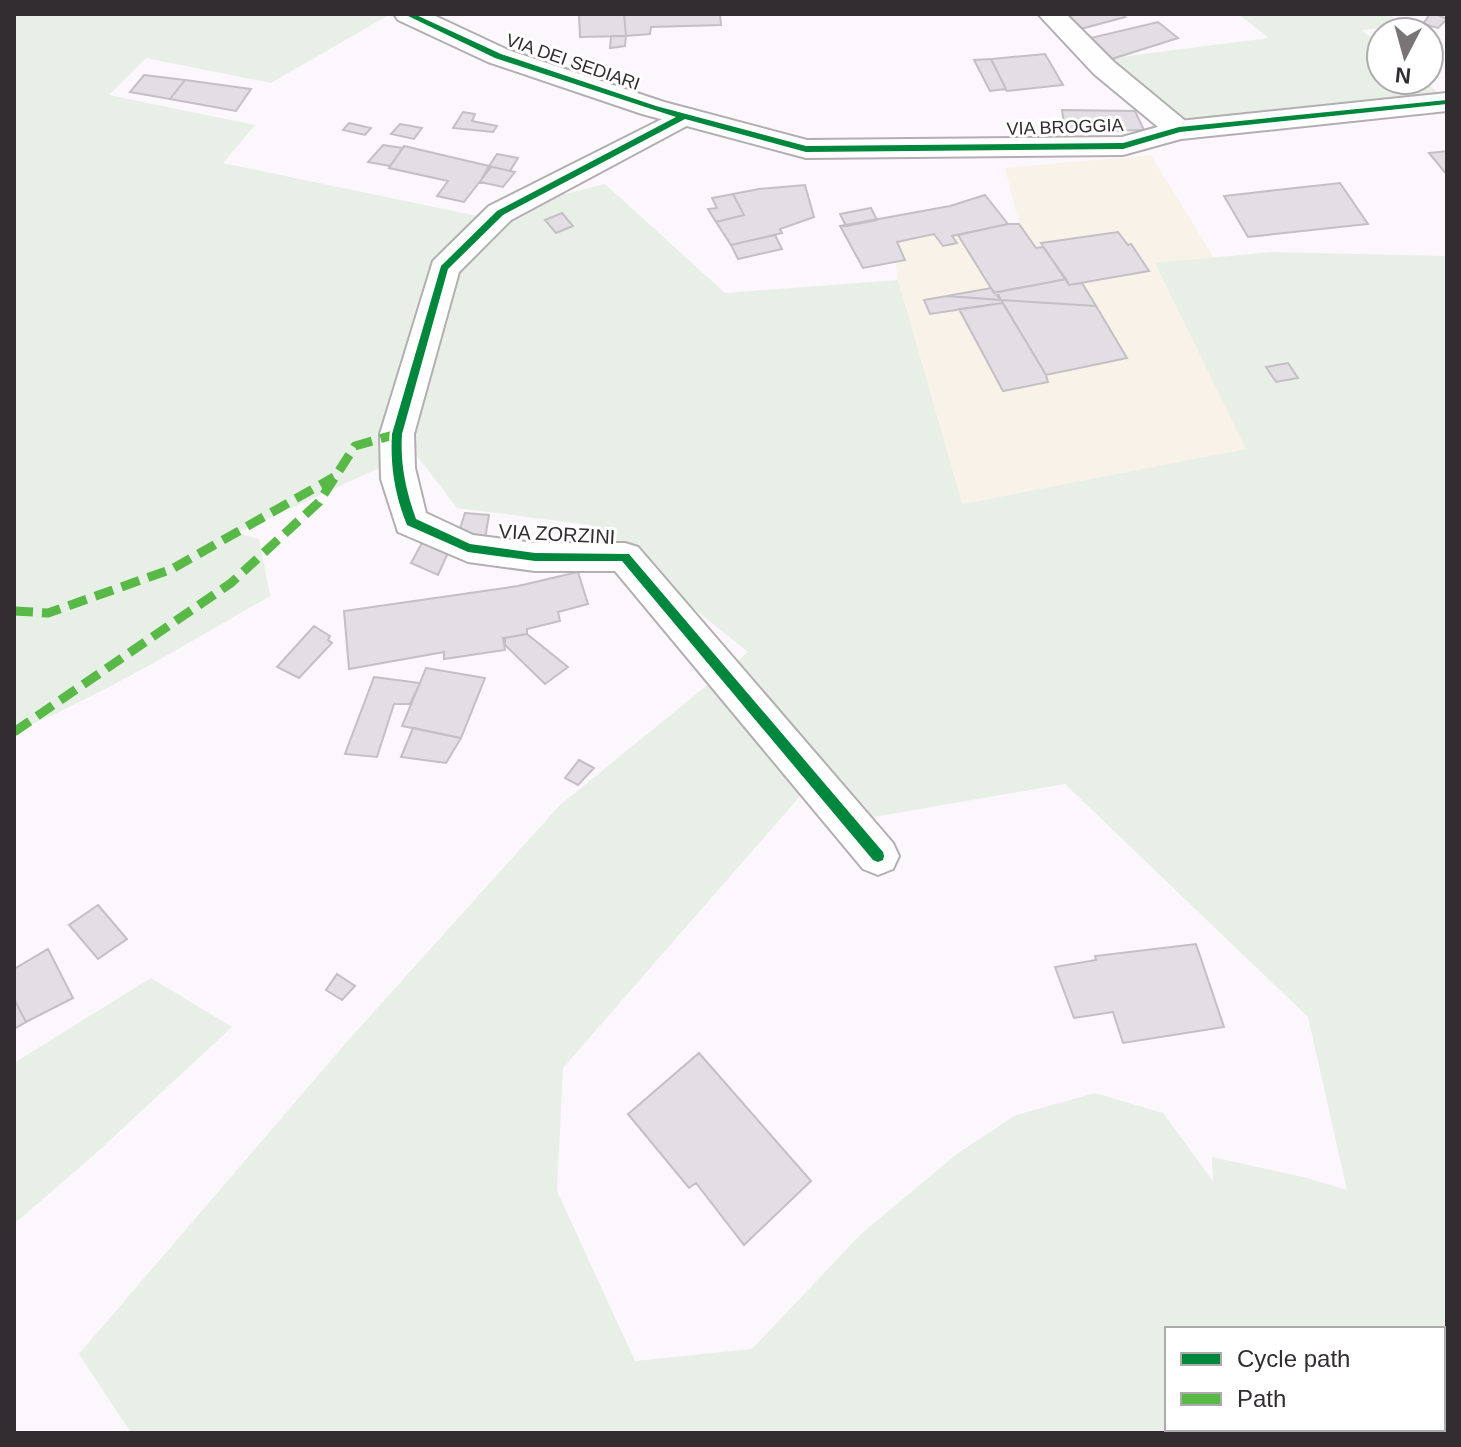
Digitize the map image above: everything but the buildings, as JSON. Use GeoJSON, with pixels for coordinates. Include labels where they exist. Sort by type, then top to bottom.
{"type":"FeatureCollection","features":[{"type":"Feature","properties":{"kind":"street","name":"VIA DEI SEDIARI"},"geometry":{"type":"LineString","coordinates":[[408,14],[498,56],[684,116]]}},
{"type":"Feature","properties":{"kind":"street"},"geometry":{"type":"LineString","coordinates":[[1051,14],[1104,68],[1179,130]]}},
{"type":"Feature","properties":{"kind":"street","name":"VIA BROGGIA"},"geometry":{"type":"LineString","coordinates":[[684,116],[806,149],[1123,146],[1179,130],[1447,102]]}},
{"type":"Feature","properties":{"kind":"street","name":"VIA ZORZINI"},"geometry":{"type":"LineString","coordinates":[[684,116],[500,213],[444,268],[397,434],[394,461],[397,483],[411,522],[468,548],[535,557],[625,557],[878,856]]}},
{"type":"Feature","properties":{"kind":"shaded area"},"geometry":{"type":"Polygon","coordinates":[[[14,14],[387,16],[271,83],[146,58],[109,95],[255,125],[223,163],[477,216],[605,184],[725,293],[898,280],[962,504],[1246,449],[1155,263],[1272,252],[1445,256],[1447,1433],[131,1433],[79,1354],[345,1044],[560,805],[748,652],[590,525],[457,508],[414,452],[237,533],[259,539],[270,596],[47,718],[14,732],[14,14]],[[828,764],[563,1068],[557,1191],[635,1361],[752,1349],[860,1235],[958,1153],[1016,1115],[1095,1093],[1163,1113],[1213,1181],[1212,1157],[1347,1190],[1308,1017],[1065,784],[844,822],[828,764]]]}},
{"type":"Feature","properties":{"kind":"shaded area"},"geometry":{"type":"Polygon","coordinates":[[[1238,14],[1388,14],[1391,16],[1365,16],[1365,30],[1362,30],[1365,33],[1365,96],[1443,96],[1447,99],[1174,132],[1095,60],[1269,38],[1238,14]]]}},
{"type":"Feature","properties":{"kind":"shaded area"},"geometry":{"type":"Polygon","coordinates":[[[1151,155],[1214,258],[1155,264],[1247,449],[961,504],[898,280],[891,233],[958,235],[1019,224],[1005,168],[1151,155]]]}},
{"type":"Feature","properties":{"kind":"shaded area"},"geometry":{"type":"Polygon","coordinates":[[[151,978],[232,1027],[14,1224],[14,1063],[151,978]]]}},
{"type":"Feature","properties":{"kind":"marked path"},"geometry":{"type":"LineString","coordinates":[[14,732],[231,583],[319,502],[355,446],[397,434]]}},
{"type":"Feature","properties":{"kind":"marked path"},"geometry":{"type":"LineString","coordinates":[[14,611],[48,613],[172,569],[334,477]]}},
{"type":"Feature","properties":{"kind":"cycle path"},"geometry":{"type":"LineString","coordinates":[[408,14],[498,56],[653,108],[806,149],[1123,146],[1179,130],[1447,102]]}},
{"type":"Feature","properties":{"kind":"cycle path"},"geometry":{"type":"LineString","coordinates":[[684,116],[500,213],[444,268],[397,434],[396,457],[401,489],[411,522],[468,548],[535,557],[625,557],[878,856]]}}]}
